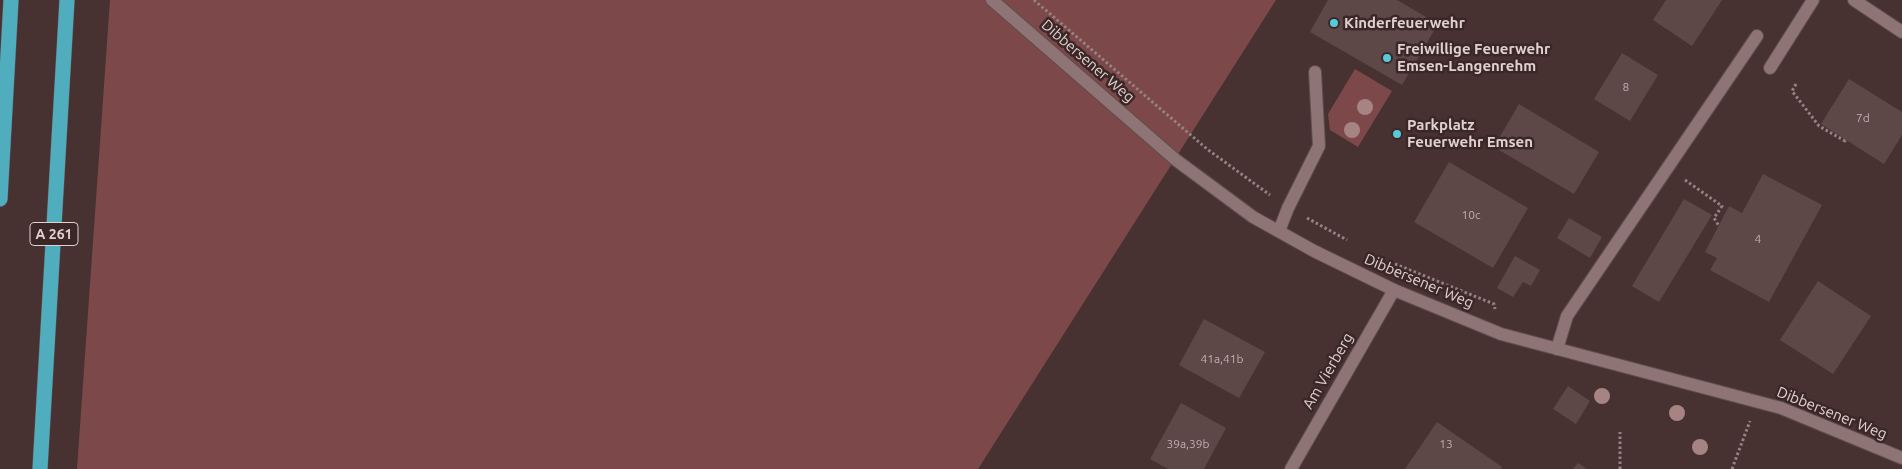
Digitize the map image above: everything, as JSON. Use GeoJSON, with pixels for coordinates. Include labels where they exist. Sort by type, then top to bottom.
{"type":"FeatureCollection","features":[{"type":"Feature","properties":{"kind":"highway"},"geometry":{"type":"LineString","coordinates":[[0,199],[10,0]]}},
{"type":"Feature","properties":{"kind":"highway","name":"A 261"},"geometry":{"type":"LineString","coordinates":[[40,469],[67,0]]}},
{"type":"Feature","properties":{"kind":"street","name":"Dibbersener Weg"},"geometry":{"type":"LineString","coordinates":[[992,0],[1176,160],[1253,217],[1314,251],[1394,290],[1501,334],[1781,408],[1902,458]]}},
{"type":"Feature","properties":{"kind":"street"},"geometry":{"type":"LineString","coordinates":[[1770,68],[1813,0]]}},
{"type":"Feature","properties":{"kind":"street"},"geometry":{"type":"LineString","coordinates":[[1854,0],[1902,32]]}},
{"type":"Feature","properties":{"kind":"street"},"geometry":{"type":"LineString","coordinates":[[1557,348],[1567,316],[1757,36]]}},
{"type":"Feature","properties":{"kind":"street"},"geometry":{"type":"LineString","coordinates":[[1279,231],[1288,208],[1319,146],[1315,72]]}},
{"type":"Feature","properties":{"kind":"street","name":"Am Vierberg"},"geometry":{"type":"LineString","coordinates":[[1291,469],[1394,290]]}},
{"type":"Feature","properties":{"kind":"path"},"geometry":{"type":"LineString","coordinates":[[1034,0],[1207,149],[1288,208],[1348,241]]}},
{"type":"Feature","properties":{"kind":"path"},"geometry":{"type":"LineString","coordinates":[[1796,84],[1792,92],[1819,126],[1844,141],[1846,139]]}},
{"type":"Feature","properties":{"kind":"path"},"geometry":{"type":"LineString","coordinates":[[1668,168],[1722,206],[1714,218],[1719,226]]}},
{"type":"Feature","properties":{"kind":"path"},"geometry":{"type":"LineString","coordinates":[[1390,262],[1494,304],[1501,334]]}},
{"type":"Feature","properties":{"kind":"path"},"geometry":{"type":"LineString","coordinates":[[1732,469],[1757,402]]}},
{"type":"Feature","properties":{"kind":"path"},"geometry":{"type":"LineString","coordinates":[[1620,432],[1620,469]]}},
{"type":"Feature","properties":{"kind":"shaded area"},"geometry":{"type":"Polygon","coordinates":[[[110,0],[1276,0],[978,469],[77,469],[110,0]]]}},
{"type":"Feature","properties":{"kind":"shaded area"},"geometry":{"type":"Polygon","coordinates":[[[1355,69],[1392,91],[1358,147],[1330,130],[1328,114],[1355,69]]]}},
{"type":"Feature","properties":{"kind":"building","name":"Freiwillige Feuerwehr Emsen-Langenrehm"},"geometry":{"type":"Polygon","coordinates":[[[1328,0],[1397,0],[1438,24],[1402,85],[1310,32],[1328,0]]]}},
{"type":"Feature","properties":{"kind":"building"},"geometry":{"type":"Polygon","coordinates":[[[1666,0],[1722,0],[1692,46],[1653,20],[1666,0]]]}},
{"type":"Feature","properties":{"kind":"building"},"geometry":{"type":"Polygon","coordinates":[[[1622,53],[1658,75],[1630,121],[1594,99],[1622,53]]]}},
{"type":"Feature","properties":{"kind":"building"},"geometry":{"type":"Polygon","coordinates":[[[1849,79],[1902,112],[1902,135],[1884,164],[1821,124],[1849,79]]]}},
{"type":"Feature","properties":{"kind":"building"},"geometry":{"type":"Polygon","coordinates":[[[1519,104],[1599,152],[1574,194],[1494,147],[1519,104]]]}},
{"type":"Feature","properties":{"kind":"building"},"geometry":{"type":"Polygon","coordinates":[[[1449,162],[1528,208],[1493,268],[1414,222],[1449,162]]]}},
{"type":"Feature","properties":{"kind":"building"},"geometry":{"type":"Polygon","coordinates":[[[1763,174],[1822,205],[1769,302],[1710,270],[1717,258],[1705,252],[1729,206],[1742,213],[1763,174]]]}},
{"type":"Feature","properties":{"kind":"building"},"geometry":{"type":"Polygon","coordinates":[[[1684,199],[1712,215],[1659,302],[1632,286],[1684,199]]]}},
{"type":"Feature","properties":{"kind":"building"},"geometry":{"type":"Polygon","coordinates":[[[1569,218],[1602,237],[1590,258],[1557,238],[1569,218]]]}},
{"type":"Feature","properties":{"kind":"building"},"geometry":{"type":"Polygon","coordinates":[[[1515,256],[1540,270],[1531,286],[1523,282],[1513,297],[1497,288],[1515,256]]]}},
{"type":"Feature","properties":{"kind":"building"},"geometry":{"type":"Polygon","coordinates":[[[1818,281],[1871,316],[1833,374],[1780,340],[1818,281]]]}},
{"type":"Feature","properties":{"kind":"building"},"geometry":{"type":"Polygon","coordinates":[[[1204,319],[1265,352],[1239,398],[1179,365],[1204,319]]]}},
{"type":"Feature","properties":{"kind":"building"},"geometry":{"type":"Polygon","coordinates":[[[1568,386],[1590,401],[1576,424],[1553,409],[1568,386]]]}},
{"type":"Feature","properties":{"kind":"building"},"geometry":{"type":"Polygon","coordinates":[[[1181,403],[1226,428],[1204,469],[1168,469],[1150,459],[1181,403]]]}},
{"type":"Feature","properties":{"kind":"building"},"geometry":{"type":"Polygon","coordinates":[[[1437,422],[1502,467],[1501,469],[1405,469],[1437,422]]]}},
{"type":"Feature","properties":{"kind":"building"},"geometry":{"type":"Polygon","coordinates":[[[1578,463],[1587,469],[1573,469],[1578,463]]]}},
{"type":"Feature","properties":{"kind":"place","name":"Kinderfeuerwehr"},"geometry":{"type":"Point","coordinates":[1334,23]}},
{"type":"Feature","properties":{"kind":"place","name":"Freiwillige Feuerwehr Emsen-Langenrehm"},"geometry":{"type":"Point","coordinates":[1387,58]}},
{"type":"Feature","properties":{"kind":"place","name":"Parkplatz Feuerwehr Emsen"},"geometry":{"type":"Point","coordinates":[1397,134]}}]}
